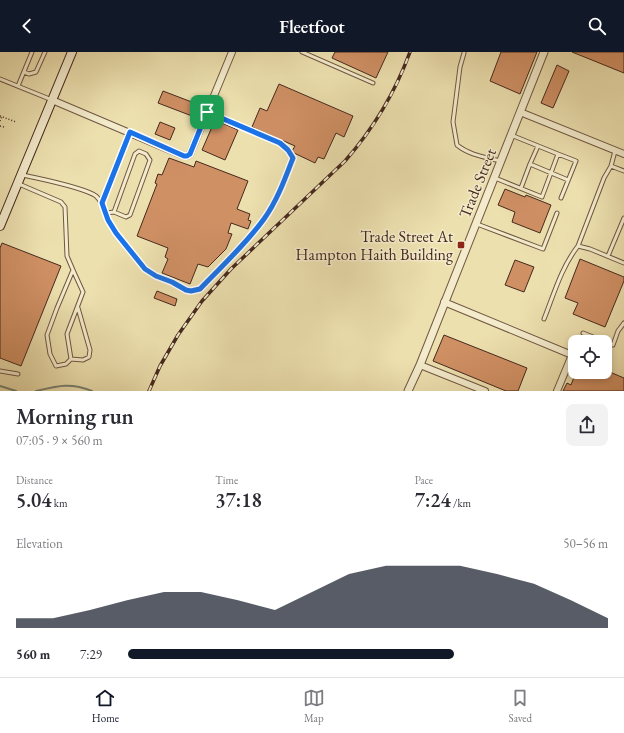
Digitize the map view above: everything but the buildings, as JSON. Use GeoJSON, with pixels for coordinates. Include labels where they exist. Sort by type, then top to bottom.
{"type":"FeatureCollection","features":[{"type":"Feature","properties":{"kind":"main road"},"geometry":{"type":"LineString","coordinates":[[0,226],[72,52]]}},
{"type":"Feature","properties":{"kind":"street"},"geometry":{"type":"LineString","coordinates":[[52,100],[187,156],[190,154],[232,52]]}},
{"type":"Feature","properties":{"kind":"street","name":"Trade Street"},"geometry":{"type":"LineString","coordinates":[[408,391],[420,365],[544,52]]}},
{"type":"Feature","properties":{"kind":"street"},"geometry":{"type":"LineString","coordinates":[[520,112],[624,154]]}},
{"type":"Feature","properties":{"kind":"street"},"geometry":{"type":"LineString","coordinates":[[444,302],[572,355],[557,391]]}},
{"type":"Feature","properties":{"kind":"street"},"geometry":{"type":"LineString","coordinates":[[420,365],[485,391]]}},
{"type":"Feature","properties":{"kind":"lane"},"geometry":{"type":"LineString","coordinates":[[18,86],[32,52]]}},
{"type":"Feature","properties":{"kind":"lane"},"geometry":{"type":"LineString","coordinates":[[24,72],[33,74],[36,72],[45,52]]}},
{"type":"Feature","properties":{"kind":"lane"},"geometry":{"type":"LineString","coordinates":[[302,52],[373,83]]}},
{"type":"Feature","properties":{"kind":"lane"},"geometry":{"type":"LineString","coordinates":[[464,53],[460,67],[453,122],[457,145],[470,153],[500,161]]}},
{"type":"Feature","properties":{"kind":"lane"},"geometry":{"type":"LineString","coordinates":[[0,78],[52,100]]}},
{"type":"Feature","properties":{"kind":"lane"},"geometry":{"type":"LineString","coordinates":[[21,174],[89,192],[102,203],[116,233],[145,269],[156,276],[172,282],[186,290],[191,291],[200,289],[240,248],[265,218],[282,186],[293,158],[288,150],[280,143],[207,112]]}},
{"type":"Feature","properties":{"kind":"lane"},"geometry":{"type":"LineString","coordinates":[[102,203],[130,132]]}},
{"type":"Feature","properties":{"kind":"lane"},"geometry":{"type":"LineString","coordinates":[[511,135],[576,161],[561,198]]}},
{"type":"Feature","properties":{"kind":"lane"},"geometry":{"type":"LineString","coordinates":[[521,188],[538,146]]}},
{"type":"Feature","properties":{"kind":"lane"},"geometry":{"type":"LineString","coordinates":[[544,319],[558,280],[571,255],[578,246],[604,178],[611,166],[615,150]]}},
{"type":"Feature","properties":{"kind":"lane"},"geometry":{"type":"LineString","coordinates":[[106,213],[114,212],[126,217],[130,215],[150,160],[146,154],[139,151],[135,154],[114,212]]}},
{"type":"Feature","properties":{"kind":"lane"},"geometry":{"type":"LineString","coordinates":[[494,177],[542,196],[558,154]]}},
{"type":"Feature","properties":{"kind":"lane"},"geometry":{"type":"LineString","coordinates":[[530,164],[568,180]]}},
{"type":"Feature","properties":{"kind":"lane"},"geometry":{"type":"LineString","coordinates":[[611,166],[624,171]]}},
{"type":"Feature","properties":{"kind":"lane"},"geometry":{"type":"LineString","coordinates":[[17,183],[63,204],[65,207],[66,256],[83,292],[67,334],[71,359]]}},
{"type":"Feature","properties":{"kind":"lane"},"geometry":{"type":"LineString","coordinates":[[475,223],[543,249],[557,213]]}},
{"type":"Feature","properties":{"kind":"lane"},"geometry":{"type":"LineString","coordinates":[[608,256],[624,218]]}},
{"type":"Feature","properties":{"kind":"lane"},"geometry":{"type":"LineString","coordinates":[[578,246],[590,249],[624,263]]}},
{"type":"Feature","properties":{"kind":"lane"},"geometry":{"type":"LineString","coordinates":[[73,270],[47,335],[50,354],[56,366],[66,364],[71,359],[83,360],[88,357],[90,350],[78,308]]}},
{"type":"Feature","properties":{"kind":"lane"},"geometry":{"type":"LineString","coordinates":[[583,334],[613,345],[618,331],[624,323]]}},
{"type":"Feature","properties":{"kind":"lane"},"geometry":{"type":"LineString","coordinates":[[0,371],[18,374]]}},
{"type":"Feature","properties":{"kind":"path"},"geometry":{"type":"LineString","coordinates":[[0,120],[1,116],[16,122]]}},
{"type":"Feature","properties":{"kind":"path"},"geometry":{"type":"LineString","coordinates":[[0,126],[4,128]]}},
{"type":"Feature","properties":{"kind":"waterway"},"geometry":{"type":"LineString","coordinates":[[0,386],[16,391]]}},
{"type":"Feature","properties":{"kind":"waterway"},"geometry":{"type":"LineString","coordinates":[[36,391],[57,386],[77,386],[92,391]]}},
{"type":"Feature","properties":{"kind":"railway"},"geometry":{"type":"LineString","coordinates":[[149,391],[160,366],[178,335],[202,301],[231,269],[356,149],[383,110],[398,82],[410,52]]}},
{"type":"Feature","properties":{"kind":"place","name":"Trade Street At Hampton Haith Building"},"geometry":{"type":"Point","coordinates":[461,245]}},
{"type":"Feature","properties":{"kind":"route"},"geometry":{"type":"LineString","coordinates":[[207,112],[280,143],[288,150],[293,158],[282,186],[265,218],[240,248],[200,289],[191,291],[156,276],[145,269],[116,233],[108,220],[102,203],[130,132],[187,156],[190,154],[207,112]]}}]}
